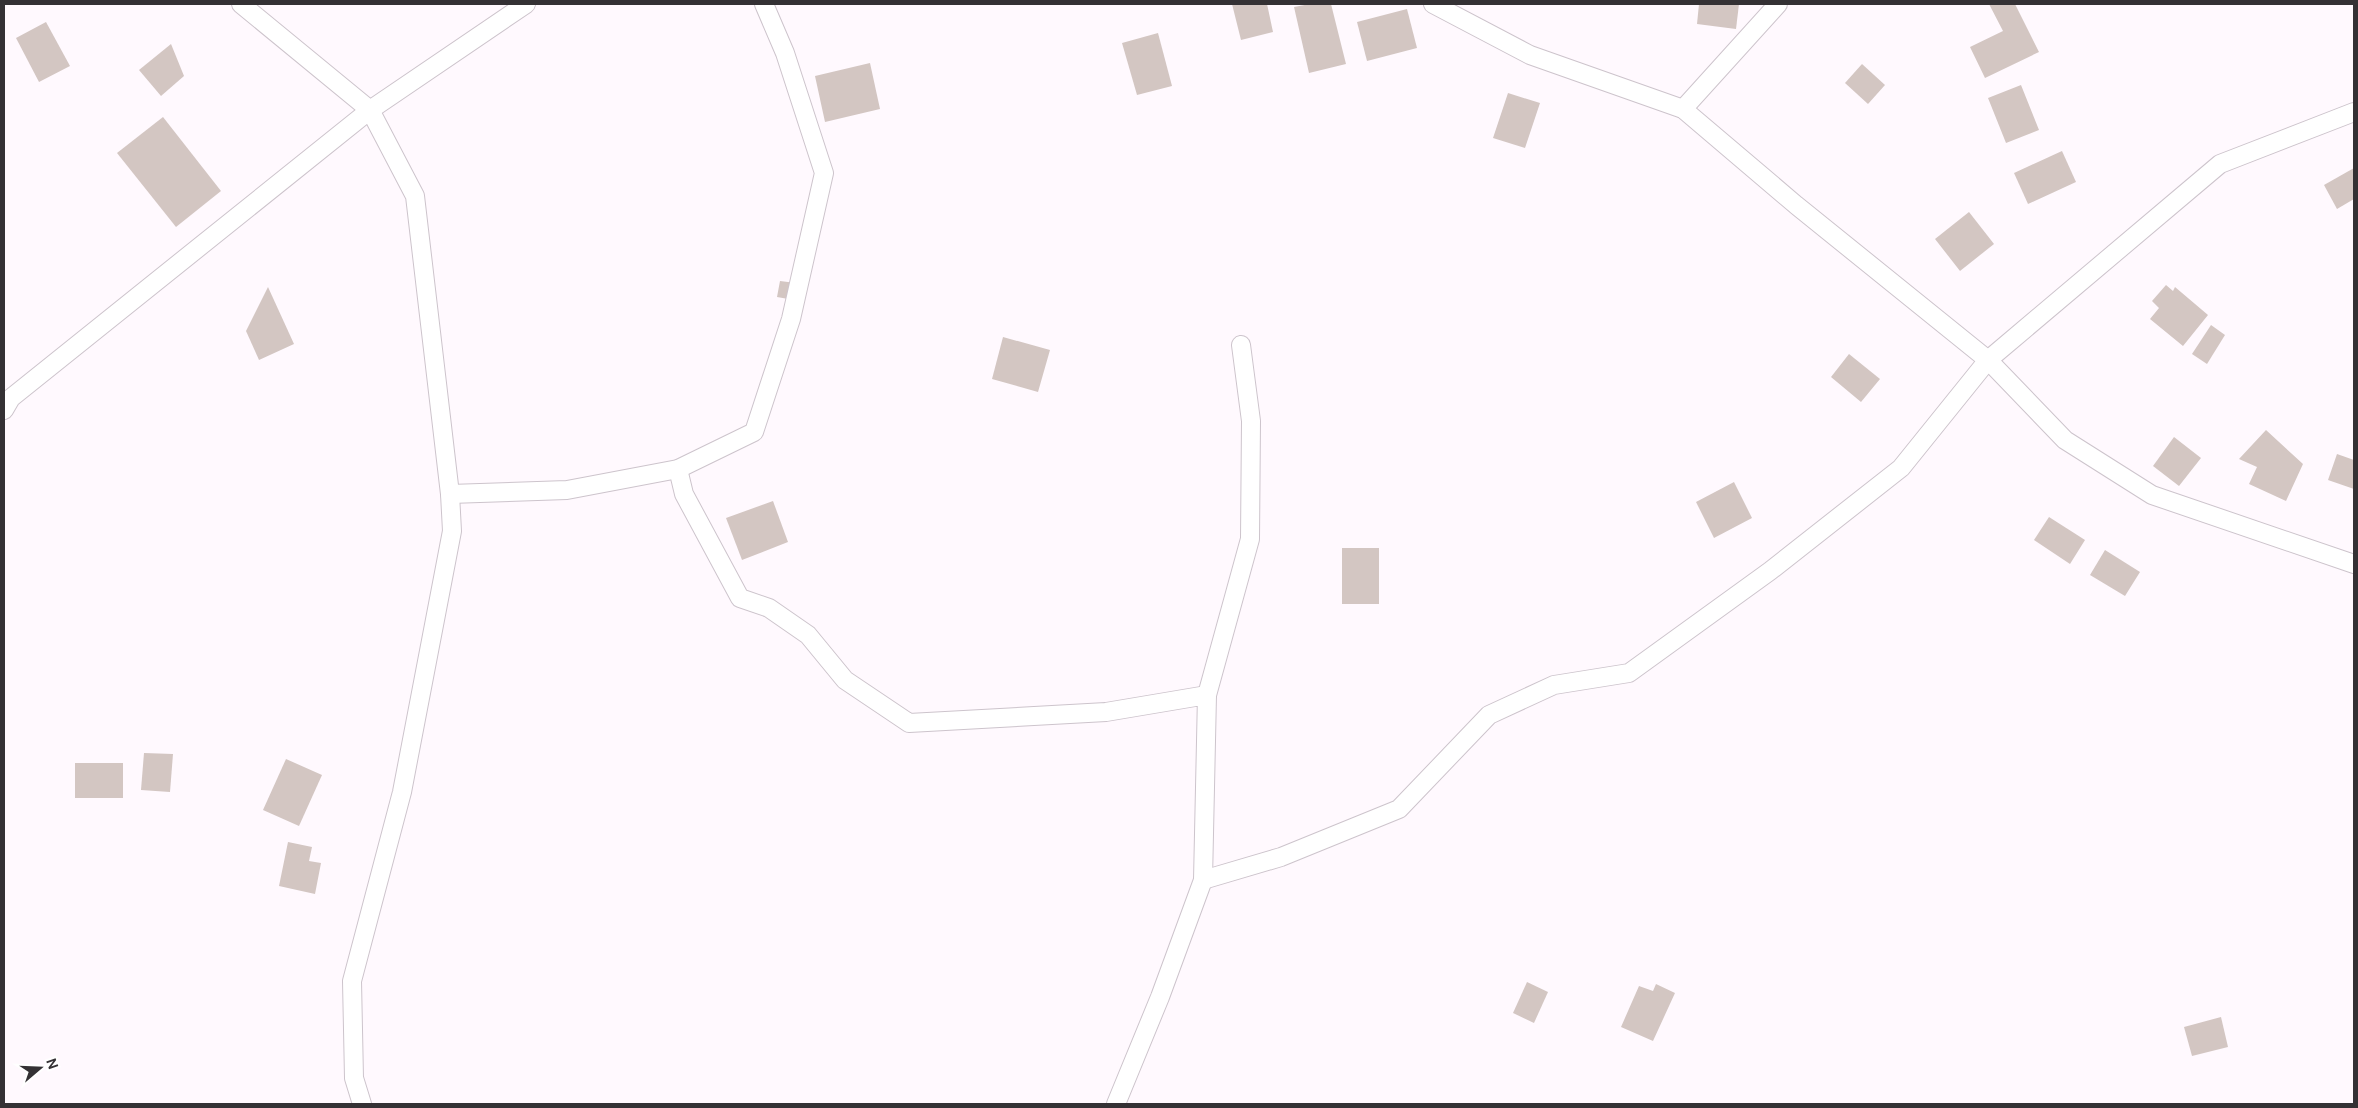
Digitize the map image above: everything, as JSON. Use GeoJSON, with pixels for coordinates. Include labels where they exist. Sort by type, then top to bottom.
{"type":"FeatureCollection","features":[{"type":"Feature","properties":{"kind":"street"},"geometry":{"type":"LineString","coordinates":[[240,4],[370,110],[415,196],[450,494],[452,531],[402,792],[352,981],[354,1078],[362,1104]]}},
{"type":"Feature","properties":{"kind":"street"},"geometry":{"type":"LineString","coordinates":[[4,410],[11,398],[370,110],[526,4]]}},
{"type":"Feature","properties":{"kind":"street"},"geometry":{"type":"LineString","coordinates":[[450,494],[567,490],[678,469],[754,432],[791,319],[824,173],[785,53],[764,4]]}},
{"type":"Feature","properties":{"kind":"street"},"geometry":{"type":"LineString","coordinates":[[1433,4],[1530,55],[1683,109],[1796,205],[1988,360],[2065,440],[2152,495],[2354,564]]}},
{"type":"Feature","properties":{"kind":"street"},"geometry":{"type":"LineString","coordinates":[[1683,109],[1778,4]]}},
{"type":"Feature","properties":{"kind":"street"},"geometry":{"type":"LineString","coordinates":[[1203,880],[1281,857],[1399,810],[1488,715],[1554,685],[1629,673],[1770,572],[1901,468],[1988,360],[2220,164],[2354,112]]}},
{"type":"Feature","properties":{"kind":"street"},"geometry":{"type":"LineString","coordinates":[[1116,1104],[1160,997],[1203,880],[1207,695],[1250,539],[1250,421],[1241,345]]}},
{"type":"Feature","properties":{"kind":"street"},"geometry":{"type":"LineString","coordinates":[[678,469],[684,494],[740,598],[769,608],[808,635],[845,680],[910,723],[1106,712],[1207,695]]}},
{"type":"Feature","properties":{"kind":"building"},"geometry":{"type":"Polygon","coordinates":[[[1232,4],[1267,4],[1273,32],[1241,40],[1232,4]]]}},
{"type":"Feature","properties":{"kind":"building"},"geometry":{"type":"Polygon","coordinates":[[[1310,4],[1331,4],[1346,64],[1309,73],[1294,7],[1310,4]]]}},
{"type":"Feature","properties":{"kind":"building"},"geometry":{"type":"Polygon","coordinates":[[[1699,4],[1739,4],[1736,29],[1697,24],[1699,4]]]}},
{"type":"Feature","properties":{"kind":"building"},"geometry":{"type":"Polygon","coordinates":[[[1989,4],[2015,4],[2039,52],[1985,78],[1970,47],[2003,31],[1989,4]]]}},
{"type":"Feature","properties":{"kind":"building"},"geometry":{"type":"Polygon","coordinates":[[[1407,9],[1417,48],[1367,61],[1357,22],[1407,9]]]}},
{"type":"Feature","properties":{"kind":"building"},"geometry":{"type":"Polygon","coordinates":[[[46,22],[70,66],[39,82],[16,38],[46,22]]]}},
{"type":"Feature","properties":{"kind":"building"},"geometry":{"type":"Polygon","coordinates":[[[1158,33],[1172,86],[1137,95],[1122,43],[1158,33]]]}},
{"type":"Feature","properties":{"kind":"building"},"geometry":{"type":"Polygon","coordinates":[[[171,44],[184,76],[161,96],[139,70],[171,44]]]}},
{"type":"Feature","properties":{"kind":"building"},"geometry":{"type":"Polygon","coordinates":[[[870,63],[880,109],[825,122],[815,76],[870,63]]]}},
{"type":"Feature","properties":{"kind":"building"},"geometry":{"type":"Polygon","coordinates":[[[1862,64],[1885,85],[1868,104],[1845,83],[1862,64]]]}},
{"type":"Feature","properties":{"kind":"building"},"geometry":{"type":"Polygon","coordinates":[[[2021,85],[2039,130],[2006,143],[1988,98],[2021,85]]]}},
{"type":"Feature","properties":{"kind":"building"},"geometry":{"type":"Polygon","coordinates":[[[1508,93],[1540,103],[1525,148],[1493,138],[1508,93]]]}},
{"type":"Feature","properties":{"kind":"building"},"geometry":{"type":"Polygon","coordinates":[[[163,117],[221,191],[176,227],[117,153],[163,117]]]}},
{"type":"Feature","properties":{"kind":"building"},"geometry":{"type":"Polygon","coordinates":[[[2062,151],[2076,182],[2028,204],[2014,173],[2062,151]]]}},
{"type":"Feature","properties":{"kind":"building"},"geometry":{"type":"Polygon","coordinates":[[[2354,168],[2354,199],[2337,209],[2324,185],[2354,168]]]}},
{"type":"Feature","properties":{"kind":"building"},"geometry":{"type":"Polygon","coordinates":[[[1969,212],[1994,244],[1960,271],[1935,239],[1969,212]]]}},
{"type":"Feature","properties":{"kind":"building"},"geometry":{"type":"Polygon","coordinates":[[[780,281],[796,283],[794,300],[777,297],[780,281]]]}},
{"type":"Feature","properties":{"kind":"building"},"geometry":{"type":"Polygon","coordinates":[[[2166,285],[2173,291],[2175,287],[2208,315],[2183,346],[2150,319],[2159,308],[2152,301],[2166,285]]]}},
{"type":"Feature","properties":{"kind":"building"},"geometry":{"type":"Polygon","coordinates":[[[268,287],[294,344],[259,360],[246,331],[268,287]]]}},
{"type":"Feature","properties":{"kind":"building"},"geometry":{"type":"Polygon","coordinates":[[[2211,325],[2225,335],[2207,364],[2192,354],[2211,325]]]}},
{"type":"Feature","properties":{"kind":"building"},"geometry":{"type":"Polygon","coordinates":[[[1003,337],[1050,350],[1038,392],[992,379],[1003,337]]]}},
{"type":"Feature","properties":{"kind":"building"},"geometry":{"type":"Polygon","coordinates":[[[1849,354],[1880,379],[1861,402],[1831,377],[1849,354]]]}},
{"type":"Feature","properties":{"kind":"building"},"geometry":{"type":"Polygon","coordinates":[[[2266,430],[2303,464],[2286,501],[2249,484],[2257,467],[2239,459],[2266,430]]]}},
{"type":"Feature","properties":{"kind":"building"},"geometry":{"type":"Polygon","coordinates":[[[2174,437],[2201,458],[2179,486],[2153,466],[2174,437]]]}},
{"type":"Feature","properties":{"kind":"building"},"geometry":{"type":"Polygon","coordinates":[[[2337,454],[2354,460],[2354,489],[2328,480],[2337,454]]]}},
{"type":"Feature","properties":{"kind":"building"},"geometry":{"type":"Polygon","coordinates":[[[1734,482],[1752,518],[1714,538],[1696,502],[1734,482]]]}},
{"type":"Feature","properties":{"kind":"building"},"geometry":{"type":"Polygon","coordinates":[[[773,501],[788,542],[742,560],[726,518],[773,501]]]}},
{"type":"Feature","properties":{"kind":"building"},"geometry":{"type":"Polygon","coordinates":[[[2049,517],[2085,540],[2070,564],[2034,540],[2049,517]]]}},
{"type":"Feature","properties":{"kind":"building"},"geometry":{"type":"Polygon","coordinates":[[[1342,548],[1379,548],[1379,604],[1342,604],[1342,548]]]}},
{"type":"Feature","properties":{"kind":"building"},"geometry":{"type":"Polygon","coordinates":[[[2105,550],[2140,572],[2125,596],[2090,575],[2105,550]]]}},
{"type":"Feature","properties":{"kind":"building"},"geometry":{"type":"Polygon","coordinates":[[[144,753],[173,754],[170,792],[141,790],[144,753]]]}},
{"type":"Feature","properties":{"kind":"building"},"geometry":{"type":"Polygon","coordinates":[[[286,759],[322,775],[299,826],[263,810],[286,759]]]}},
{"type":"Feature","properties":{"kind":"building"},"geometry":{"type":"Polygon","coordinates":[[[75,763],[123,763],[123,798],[75,798],[75,763]]]}},
{"type":"Feature","properties":{"kind":"building"},"geometry":{"type":"Polygon","coordinates":[[[288,842],[312,847],[309,861],[321,863],[315,894],[279,886],[288,842]]]}},
{"type":"Feature","properties":{"kind":"building"},"geometry":{"type":"Polygon","coordinates":[[[1527,982],[1548,992],[1534,1023],[1513,1013],[1527,982]]]}},
{"type":"Feature","properties":{"kind":"building"},"geometry":{"type":"Polygon","coordinates":[[[1656,984],[1675,993],[1653,1041],[1621,1027],[1639,986],[1653,991],[1656,984]]]}},
{"type":"Feature","properties":{"kind":"building"},"geometry":{"type":"Polygon","coordinates":[[[2221,1017],[2228,1047],[2192,1056],[2184,1027],[2221,1017]]]}}]}
